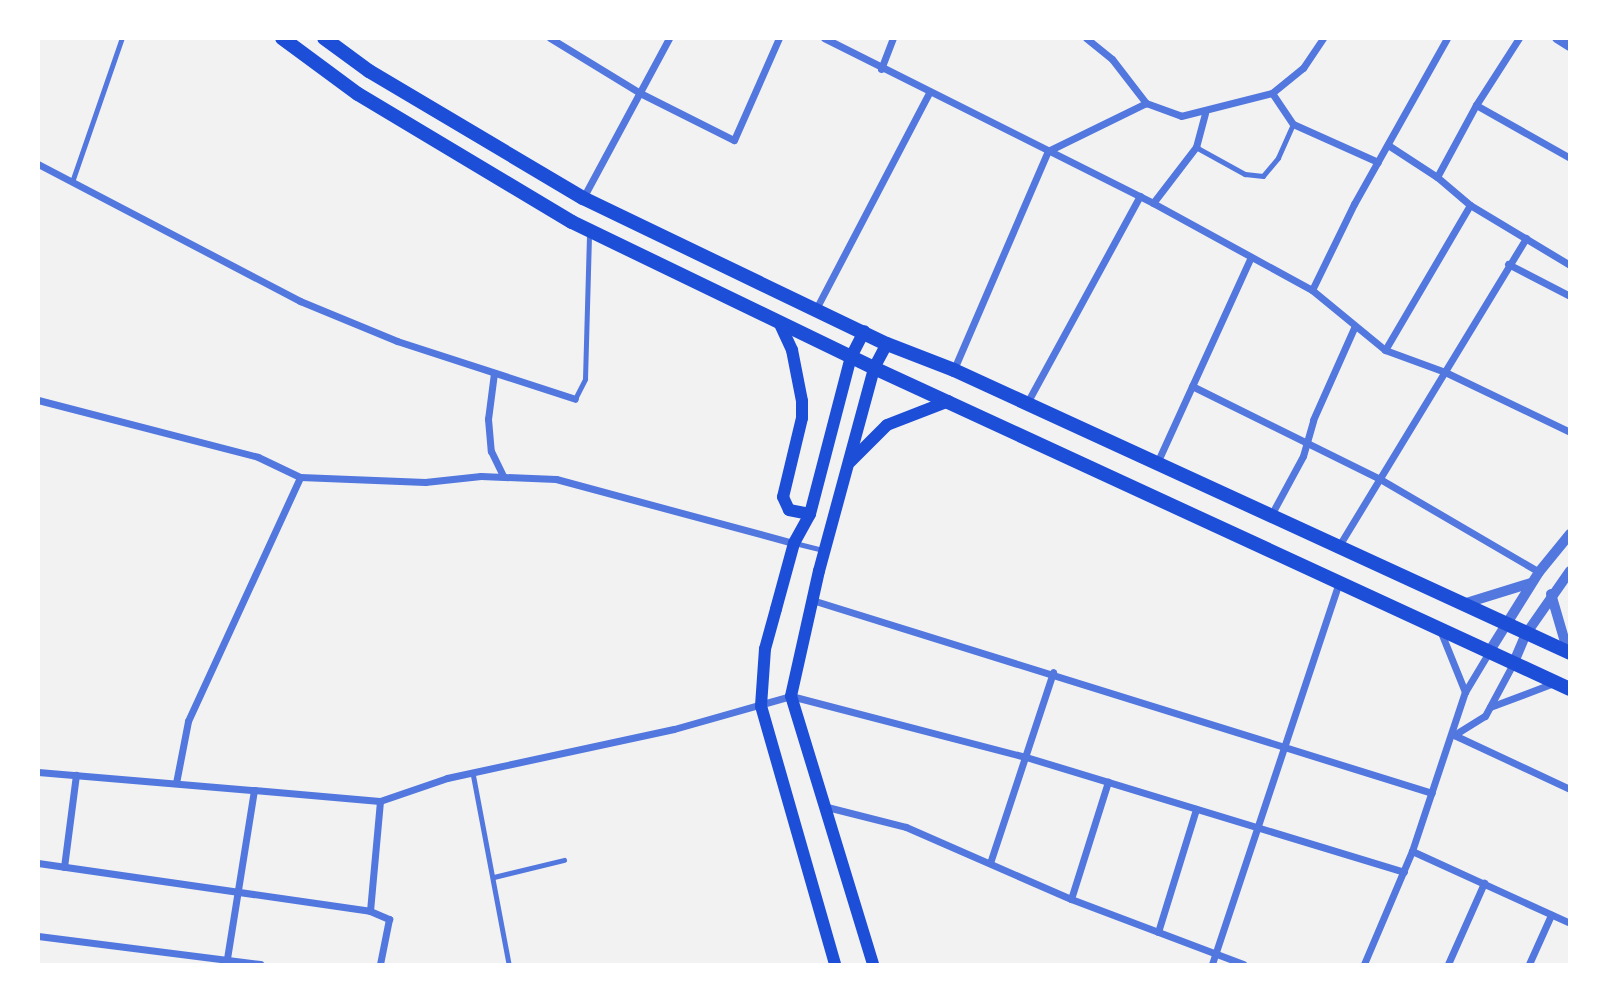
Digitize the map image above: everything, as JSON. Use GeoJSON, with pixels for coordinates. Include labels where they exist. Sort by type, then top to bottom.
{"type":"FeatureCollection","features":[{"type":"Feature","properties":{"kind":"highway"},"geometry":{"type":"LineString","coordinates":[[282,38],[358,94],[590,230],[873,368],[1570,689]]}},
{"type":"Feature","properties":{"kind":"highway"},"geometry":{"type":"LineString","coordinates":[[324,38],[369,71],[583,198],[817,307],[887,344],[1027,403],[1337,550],[1569,653]]}},
{"type":"Feature","properties":{"kind":"main road"},"geometry":{"type":"LineString","coordinates":[[779,322],[792,350],[802,401],[783,498],[789,510],[810,514]]}},
{"type":"Feature","properties":{"kind":"main road"},"geometry":{"type":"LineString","coordinates":[[835,964],[761,706],[765,649],[794,543],[810,514],[851,357],[864,331]]}},
{"type":"Feature","properties":{"kind":"main road"},"geometry":{"type":"LineString","coordinates":[[873,964],[791,696],[812,600],[873,368],[887,344]]}},
{"type":"Feature","properties":{"kind":"main road"},"geometry":{"type":"LineString","coordinates":[[848,465],[875,433],[902,417],[949,401]]}},
{"type":"Feature","properties":{"kind":"street"},"geometry":{"type":"LineString","coordinates":[[550,38],[640,93],[734,140],[779,38]]}},
{"type":"Feature","properties":{"kind":"street"},"geometry":{"type":"LineString","coordinates":[[583,198],[669,38]]}},
{"type":"Feature","properties":{"kind":"street"},"geometry":{"type":"LineString","coordinates":[[824,38],[881,69],[1140,196],[1312,290],[1354,328],[1385,350],[1445,372],[1570,432]]}},
{"type":"Feature","properties":{"kind":"street"},"geometry":{"type":"LineString","coordinates":[[881,69],[893,38]]}},
{"type":"Feature","properties":{"kind":"street"},"geometry":{"type":"LineString","coordinates":[[1086,38],[1112,59],[1146,103],[1181,116],[1205,113],[1272,93],[1303,68],[1323,38]]}},
{"type":"Feature","properties":{"kind":"street"},"geometry":{"type":"LineString","coordinates":[[1312,290],[1378,162],[1447,38]]}},
{"type":"Feature","properties":{"kind":"street"},"geometry":{"type":"LineString","coordinates":[[1437,177],[1476,105],[1519,38]]}},
{"type":"Feature","properties":{"kind":"street"},"geometry":{"type":"LineString","coordinates":[[1558,38],[1570,46]]}},
{"type":"Feature","properties":{"kind":"street"},"geometry":{"type":"LineString","coordinates":[[817,307],[929,93]]}},
{"type":"Feature","properties":{"kind":"street"},"geometry":{"type":"LineString","coordinates":[[1272,93],[1293,124],[1378,162]]}},
{"type":"Feature","properties":{"kind":"street"},"geometry":{"type":"LineString","coordinates":[[954,370],[1048,151],[1146,103]]}},
{"type":"Feature","properties":{"kind":"street"},"geometry":{"type":"LineString","coordinates":[[1476,105],[1570,158]]}},
{"type":"Feature","properties":{"kind":"street"},"geometry":{"type":"LineString","coordinates":[[1153,203],[1196,147],[1205,113]]}},
{"type":"Feature","properties":{"kind":"street"},"geometry":{"type":"LineString","coordinates":[[1388,145],[1437,177],[1470,205],[1570,265]]}},
{"type":"Feature","properties":{"kind":"street"},"geometry":{"type":"LineString","coordinates":[[38,164],[300,301],[397,341],[575,399]]}},
{"type":"Feature","properties":{"kind":"street"},"geometry":{"type":"LineString","coordinates":[[1027,403],[1140,196]]}},
{"type":"Feature","properties":{"kind":"street"},"geometry":{"type":"LineString","coordinates":[[1385,350],[1470,205]]}},
{"type":"Feature","properties":{"kind":"street"},"geometry":{"type":"LineString","coordinates":[[1337,550],[1526,238]]}},
{"type":"Feature","properties":{"kind":"street"},"geometry":{"type":"LineString","coordinates":[[1157,464],[1251,257]]}},
{"type":"Feature","properties":{"kind":"street"},"geometry":{"type":"LineString","coordinates":[[1508,264],[1570,296]]}},
{"type":"Feature","properties":{"kind":"street"},"geometry":{"type":"LineString","coordinates":[[1270,518],[1307,442],[1354,328]]}},
{"type":"Feature","properties":{"kind":"street"},"geometry":{"type":"LineString","coordinates":[[494,373],[488,419],[491,451],[503,476]]}},
{"type":"Feature","properties":{"kind":"street"},"geometry":{"type":"LineString","coordinates":[[1192,386],[1380,479],[1539,572]]}},
{"type":"Feature","properties":{"kind":"street"},"geometry":{"type":"LineString","coordinates":[[38,400],[258,457],[300,477],[425,482],[503,476],[581,484],[794,543]]}},
{"type":"Feature","properties":{"kind":"street"},"geometry":{"type":"LineString","coordinates":[[176,783],[188,722],[300,477]]}},
{"type":"Feature","properties":{"kind":"street"},"geometry":{"type":"LineString","coordinates":[[1364,964],[1412,851],[1454,735],[1465,692],[1531,583],[1570,534]]}},
{"type":"Feature","properties":{"kind":"street"},"geometry":{"type":"LineString","coordinates":[[1454,735],[1485,716],[1526,634],[1551,594],[1570,571]]}},
{"type":"Feature","properties":{"kind":"street"},"geometry":{"type":"LineString","coordinates":[[1212,964],[1259,829],[1283,743],[1339,581]]}},
{"type":"Feature","properties":{"kind":"street"},"geometry":{"type":"LineString","coordinates":[[1463,604],[1531,583]]}},
{"type":"Feature","properties":{"kind":"street"},"geometry":{"type":"LineString","coordinates":[[1551,594],[1569,653]]}},
{"type":"Feature","properties":{"kind":"street"},"geometry":{"type":"LineString","coordinates":[[812,600],[1283,743],[1432,793]]}},
{"type":"Feature","properties":{"kind":"street"},"geometry":{"type":"LineString","coordinates":[[1440,630],[1465,692]]}},
{"type":"Feature","properties":{"kind":"street"},"geometry":{"type":"LineString","coordinates":[[989,863],[1054,672]]}},
{"type":"Feature","properties":{"kind":"street"},"geometry":{"type":"LineString","coordinates":[[1489,708],[1555,682]]}},
{"type":"Feature","properties":{"kind":"street"},"geometry":{"type":"LineString","coordinates":[[38,772],[380,801],[473,772],[761,706],[791,696],[1026,757],[1404,872]]}},
{"type":"Feature","properties":{"kind":"street"},"geometry":{"type":"LineString","coordinates":[[1454,735],[1570,789]]}},
{"type":"Feature","properties":{"kind":"street"},"geometry":{"type":"LineString","coordinates":[[64,867],[76,775]]}},
{"type":"Feature","properties":{"kind":"street"},"geometry":{"type":"LineString","coordinates":[[1071,899],[1108,782]]}},
{"type":"Feature","properties":{"kind":"street"},"geometry":{"type":"LineString","coordinates":[[226,962],[254,790]]}},
{"type":"Feature","properties":{"kind":"street"},"geometry":{"type":"LineString","coordinates":[[370,911],[380,801]]}},
{"type":"Feature","properties":{"kind":"street"},"geometry":{"type":"LineString","coordinates":[[827,807],[906,827],[1071,899],[1243,964]]}},
{"type":"Feature","properties":{"kind":"street"},"geometry":{"type":"LineString","coordinates":[[1158,932],[1196,809]]}},
{"type":"Feature","properties":{"kind":"street"},"geometry":{"type":"LineString","coordinates":[[1412,851],[1570,923]]}},
{"type":"Feature","properties":{"kind":"street"},"geometry":{"type":"LineString","coordinates":[[38,863],[370,911],[389,919],[380,964]]}},
{"type":"Feature","properties":{"kind":"street"},"geometry":{"type":"LineString","coordinates":[[1448,964],[1484,883]]}},
{"type":"Feature","properties":{"kind":"street"},"geometry":{"type":"LineString","coordinates":[[1529,964],[1551,915]]}},
{"type":"Feature","properties":{"kind":"street"},"geometry":{"type":"LineString","coordinates":[[38,936],[226,962],[260,964]]}},
{"type":"Feature","properties":{"kind":"lane"},"geometry":{"type":"LineString","coordinates":[[72,181],[122,38]]}},
{"type":"Feature","properties":{"kind":"lane"},"geometry":{"type":"LineString","coordinates":[[1196,147],[1245,174],[1263,176],[1278,158],[1293,124]]}},
{"type":"Feature","properties":{"kind":"lane"},"geometry":{"type":"LineString","coordinates":[[575,399],[585,379],[590,230]]}},
{"type":"Feature","properties":{"kind":"lane"},"geometry":{"type":"LineString","coordinates":[[794,543],[825,550]]}},
{"type":"Feature","properties":{"kind":"lane"},"geometry":{"type":"LineString","coordinates":[[473,772],[509,964]]}},
{"type":"Feature","properties":{"kind":"lane"},"geometry":{"type":"LineString","coordinates":[[494,877],[564,860]]}}]}
